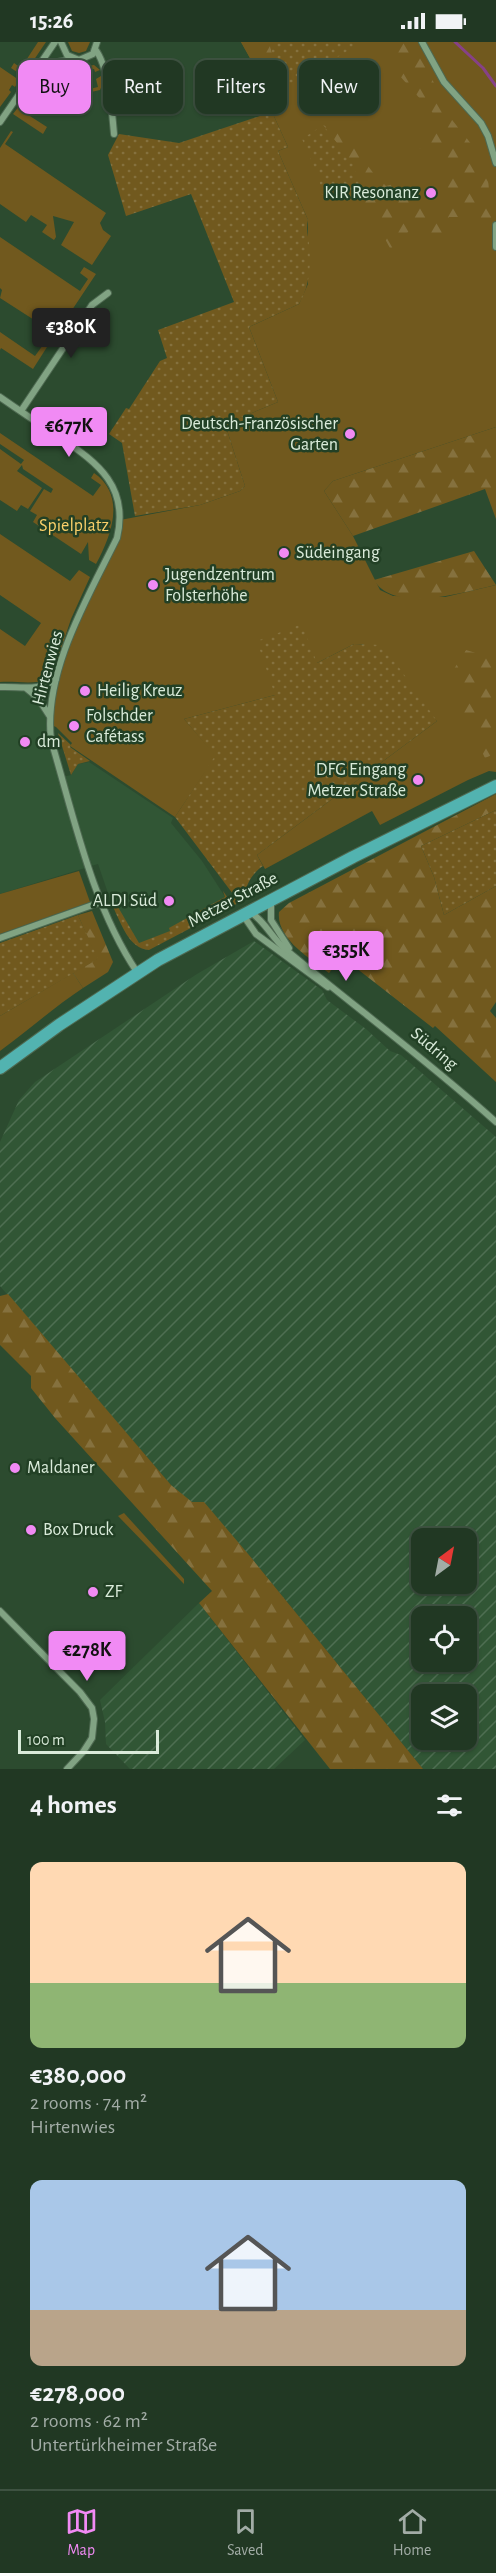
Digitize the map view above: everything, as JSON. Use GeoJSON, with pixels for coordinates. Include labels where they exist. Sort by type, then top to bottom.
{"type":"FeatureCollection","features":[{"type":"Feature","properties":{"kind":"main road","name":"Metzer Straße"},"geometry":{"type":"LineString","coordinates":[[0,1068],[137,972],[271,900],[496,786]]}},
{"type":"Feature","properties":{"kind":"street"},"geometry":{"type":"LineString","coordinates":[[42,60],[55,42]]}},
{"type":"Feature","properties":{"kind":"street"},"geometry":{"type":"LineString","coordinates":[[61,42],[64,52],[74,59]]}},
{"type":"Feature","properties":{"kind":"street"},"geometry":{"type":"LineString","coordinates":[[422,42],[448,88],[481,123],[488,136],[496,163]]}},
{"type":"Feature","properties":{"kind":"street"},"geometry":{"type":"LineString","coordinates":[[69,60],[84,59],[96,46],[104,70],[114,134]]}},
{"type":"Feature","properties":{"kind":"street"},"geometry":{"type":"LineString","coordinates":[[0,122],[18,95]]}},
{"type":"Feature","properties":{"kind":"street"},"geometry":{"type":"LineString","coordinates":[[496,225],[496,247]]}},
{"type":"Feature","properties":{"kind":"street"},"geometry":{"type":"LineString","coordinates":[[21,411],[92,305],[108,293]]}},
{"type":"Feature","properties":{"kind":"street","name":"Hirtenwies"},"geometry":{"type":"LineString","coordinates":[[0,397],[100,467],[114,489],[120,512],[117,538],[73,631],[50,704],[50,717],[51,740],[101,902],[122,949],[137,972]]}},
{"type":"Feature","properties":{"kind":"street"},"geometry":{"type":"LineString","coordinates":[[0,687],[27,688],[48,684],[57,679]]}},
{"type":"Feature","properties":{"kind":"street"},"geometry":{"type":"LineString","coordinates":[[27,688],[38,698],[50,717]]}},
{"type":"Feature","properties":{"kind":"street","name":"Südring"},"geometry":{"type":"LineString","coordinates":[[271,900],[270,912],[273,924],[294,956]]}},
{"type":"Feature","properties":{"kind":"street"},"geometry":{"type":"LineString","coordinates":[[0,938],[101,902]]}},
{"type":"Feature","properties":{"kind":"street","name":"Südring"},"geometry":{"type":"LineString","coordinates":[[246,914],[496,1122]]}},
{"type":"Feature","properties":{"kind":"street","name":"Südring"},"geometry":{"type":"LineString","coordinates":[[246,914],[256,934],[351,1002]]}},
{"type":"Feature","properties":{"kind":"street"},"geometry":{"type":"LineString","coordinates":[[0,1611],[91,1705],[94,1719],[92,1738],[67,1769]]}},
{"type":"Feature","properties":{"kind":"shaded area"},"geometry":{"type":"Polygon","coordinates":[[[0,687],[27,689],[50,717],[49,724],[62,777],[71,775],[78,764],[89,762],[173,818],[171,823],[202,861],[231,906],[146,950],[132,941],[124,930],[98,864],[0,894],[0,687]]]}},
{"type":"Feature","properties":{"kind":"shaded area"},"geometry":{"type":"Polygon","coordinates":[[[254,941],[322,990],[327,1000],[366,1029],[390,1051],[401,1055],[496,1137],[496,1769],[423,1769],[249,1555],[171,1485],[0,1286],[0,1142],[19,1100],[35,1082],[197,974],[254,941]]]}},
{"type":"Feature","properties":{"kind":"shaded area"},"geometry":{"type":"Polygon","coordinates":[[[199,1603],[305,1740],[274,1769],[130,1769],[106,1744],[105,1722],[100,1700],[199,1603]]]}},
{"type":"Feature","properties":{"kind":"green space"},"geometry":{"type":"Polygon","coordinates":[[[38,42],[46,42],[34,60],[26,60],[38,42]]]}},
{"type":"Feature","properties":{"kind":"green space"},"geometry":{"type":"Polygon","coordinates":[[[68,42],[90,42],[86,51],[79,53],[72,51],[68,42]]]}},
{"type":"Feature","properties":{"kind":"green space","name":"Deutsch-Französischer Garten"},"geometry":{"type":"Polygon","coordinates":[[[241,42],[496,42],[496,427],[333,481],[324,491],[353,536],[380,590],[393,596],[445,597],[496,585],[496,772],[489,771],[468,780],[380,825],[372,811],[265,869],[257,855],[437,721],[363,644],[354,644],[317,663],[275,695],[184,719],[216,756],[175,817],[70,746],[72,743],[56,727],[49,724],[57,676],[65,652],[84,605],[117,538],[120,520],[200,505],[240,491],[245,486],[225,424],[278,402],[249,327],[299,304],[308,284],[308,220],[278,151],[288,147],[273,114],[287,114],[287,60],[251,60],[241,42]]]}},
{"type":"Feature","properties":{"kind":"green space"},"geometry":{"type":"Polygon","coordinates":[[[241,42],[269,42],[274,60],[251,60],[241,42]]]}},
{"type":"Feature","properties":{"kind":"green space"},"geometry":{"type":"Polygon","coordinates":[[[269,42],[362,42],[333,60],[299,60],[299,81],[287,88],[287,60],[274,60],[269,42]]]}},
{"type":"Feature","properties":{"kind":"green space"},"geometry":{"type":"Polygon","coordinates":[[[388,42],[412,42],[440,94],[441,106],[472,145],[488,179],[489,190],[495,202],[494,216],[486,237],[469,210],[462,207],[458,217],[449,217],[448,227],[455,227],[453,237],[421,234],[411,229],[404,236],[403,244],[391,250],[384,237],[372,225],[353,164],[323,125],[344,134],[386,186],[408,180],[434,212],[454,196],[447,187],[452,172],[436,151],[409,147],[438,119],[391,69],[400,62],[388,42]]]}},
{"type":"Feature","properties":{"kind":"green space"},"geometry":{"type":"Polygon","coordinates":[[[14,63],[18,66],[18,73],[11,68],[14,63]]]}},
{"type":"Feature","properties":{"kind":"green space"},"geometry":{"type":"Polygon","coordinates":[[[94,65],[100,70],[95,72],[94,69],[91,69],[91,66],[94,65]]]}},
{"type":"Feature","properties":{"kind":"green space"},"geometry":{"type":"Polygon","coordinates":[[[0,67],[18,79],[18,82],[15,87],[12,85],[9,90],[11,92],[0,107],[0,67]]]}},
{"type":"Feature","properties":{"kind":"green space"},"geometry":{"type":"Polygon","coordinates":[[[101,76],[103,83],[100,90],[91,92],[91,89],[98,87],[96,79],[101,76]]]}},
{"type":"Feature","properties":{"kind":"green space"},"geometry":{"type":"Polygon","coordinates":[[[18,108],[18,114],[27,114],[47,127],[43,134],[13,114],[18,108]]]}},
{"type":"Feature","properties":{"kind":"green space"},"geometry":{"type":"Polygon","coordinates":[[[266,114],[273,114],[288,147],[278,151],[308,220],[309,275],[299,304],[249,327],[278,402],[225,424],[245,486],[240,491],[200,505],[135,516],[122,443],[109,434],[126,408],[129,409],[160,361],[167,358],[158,330],[234,302],[191,194],[126,216],[108,155],[119,134],[179,143],[266,114]]]}},
{"type":"Feature","properties":{"kind":"green space"},"geometry":{"type":"Polygon","coordinates":[[[323,125],[353,164],[361,189],[322,195],[319,178],[302,139],[323,125]]]}},
{"type":"Feature","properties":{"kind":"green space"},"geometry":{"type":"Polygon","coordinates":[[[11,131],[13,132],[5,144],[106,213],[100,223],[103,230],[111,236],[92,265],[61,245],[74,222],[53,216],[56,237],[54,240],[42,232],[47,225],[31,215],[26,222],[0,204],[0,148],[11,131]]]}},
{"type":"Feature","properties":{"kind":"green space"},"geometry":{"type":"Polygon","coordinates":[[[0,237],[80,291],[88,279],[80,273],[84,267],[96,274],[56,334],[0,298],[2,290],[0,288],[0,237]]]}},
{"type":"Feature","properties":{"kind":"green space"},"geometry":{"type":"Polygon","coordinates":[[[0,332],[35,356],[43,345],[47,347],[33,369],[1,348],[0,350],[0,332]]]}},
{"type":"Feature","properties":{"kind":"green space"},"geometry":{"type":"Polygon","coordinates":[[[496,427],[496,519],[485,489],[353,536],[324,491],[333,481],[496,427]]]}},
{"type":"Feature","properties":{"kind":"green space","name":"Spielplatz"},"geometry":{"type":"Polygon","coordinates":[[[0,433],[93,496],[101,485],[91,478],[94,473],[104,482],[110,493],[113,517],[107,541],[96,564],[89,560],[88,542],[81,554],[33,522],[37,515],[30,511],[44,489],[51,493],[53,489],[23,469],[22,465],[17,471],[42,488],[28,509],[21,505],[17,511],[0,500],[0,449],[21,464],[24,460],[0,444],[0,433]]]}},
{"type":"Feature","properties":{"kind":"green space"},"geometry":{"type":"Polygon","coordinates":[[[0,534],[70,581],[79,570],[90,577],[71,619],[51,679],[45,681],[0,682],[0,629],[25,646],[41,623],[0,595],[0,534]]]}},
{"type":"Feature","properties":{"kind":"green space"},"geometry":{"type":"Polygon","coordinates":[[[474,551],[496,585],[430,598],[413,598],[397,596],[384,590],[374,580],[474,551]]]}},
{"type":"Feature","properties":{"kind":"green space"},"geometry":{"type":"Polygon","coordinates":[[[302,624],[317,663],[354,644],[383,645],[437,721],[257,855],[263,866],[250,880],[244,900],[149,950],[142,949],[126,934],[113,907],[118,907],[139,943],[170,931],[169,928],[225,897],[223,891],[228,898],[233,894],[175,817],[215,756],[184,719],[275,695],[257,641],[302,624]]]}},
{"type":"Feature","properties":{"kind":"green space"},"geometry":{"type":"Polygon","coordinates":[[[466,650],[496,659],[496,727],[492,737],[492,755],[485,758],[464,715],[463,688],[449,677],[466,650]]]}},
{"type":"Feature","properties":{"kind":"green space"},"geometry":{"type":"Polygon","coordinates":[[[58,733],[71,745],[70,747],[90,761],[78,764],[71,775],[58,733]]]}},
{"type":"Feature","properties":{"kind":"green space"},"geometry":{"type":"Polygon","coordinates":[[[496,794],[496,810],[421,846],[434,877],[444,915],[496,886],[496,1002],[490,1011],[496,1018],[496,1082],[435,1026],[433,1028],[342,957],[329,973],[304,955],[283,931],[279,912],[289,903],[496,794]]]}},
{"type":"Feature","properties":{"kind":"green space"},"geometry":{"type":"Polygon","coordinates":[[[496,810],[496,886],[444,915],[434,877],[421,846],[496,810]]]}},
{"type":"Feature","properties":{"kind":"green space"},"geometry":{"type":"Polygon","coordinates":[[[79,871],[90,902],[0,934],[0,894],[79,871]]]}},
{"type":"Feature","properties":{"kind":"green space"},"geometry":{"type":"Polygon","coordinates":[[[92,911],[113,962],[108,972],[83,988],[73,973],[97,959],[78,915],[92,911]]]}},
{"type":"Feature","properties":{"kind":"green space"},"geometry":{"type":"Polygon","coordinates":[[[78,915],[98,959],[0,1016],[0,943],[78,915]]]}},
{"type":"Feature","properties":{"kind":"green space"},"geometry":{"type":"Polygon","coordinates":[[[73,973],[83,988],[0,1051],[0,1016],[73,973]]]}},
{"type":"Feature","properties":{"kind":"green space"},"geometry":{"type":"Polygon","coordinates":[[[8,1294],[171,1485],[192,1502],[204,1502],[423,1769],[330,1769],[199,1603],[212,1591],[55,1418],[31,1388],[31,1376],[0,1345],[0,1296],[8,1294]]]}},
{"type":"Feature","properties":{"kind":"green space"},"geometry":{"type":"Polygon","coordinates":[[[124,1513],[184,1579],[184,1584],[118,1516],[124,1513]]]}},
{"type":"Feature","properties":{"kind":"waterway"},"geometry":{"type":"LineString","coordinates":[[455,42],[483,68],[496,86]]}},
{"type":"Feature","properties":{"kind":"place","name":"KIR Resonanz"},"geometry":{"type":"Point","coordinates":[431,193]}},
{"type":"Feature","properties":{"kind":"place","name":"Deutsch-Französischer Garten"},"geometry":{"type":"Point","coordinates":[350,434]}},
{"type":"Feature","properties":{"kind":"place","name":"Südeingang"},"geometry":{"type":"Point","coordinates":[284,553]}},
{"type":"Feature","properties":{"kind":"place","name":"Jugendzentrum Folsterhöhe"},"geometry":{"type":"Point","coordinates":[153,585]}},
{"type":"Feature","properties":{"kind":"place","name":"Heilig Kreuz"},"geometry":{"type":"Point","coordinates":[85,691]}},
{"type":"Feature","properties":{"kind":"place","name":"Folschder Cafétass"},"geometry":{"type":"Point","coordinates":[74,726]}},
{"type":"Feature","properties":{"kind":"place","name":"dm"},"geometry":{"type":"Point","coordinates":[25,742]}},
{"type":"Feature","properties":{"kind":"place","name":"DFG Eingang Metzer Straße"},"geometry":{"type":"Point","coordinates":[418,780]}},
{"type":"Feature","properties":{"kind":"place","name":"ALDI Süd"},"geometry":{"type":"Point","coordinates":[169,901]}},
{"type":"Feature","properties":{"kind":"place","name":"Maldaner"},"geometry":{"type":"Point","coordinates":[15,1468]}},
{"type":"Feature","properties":{"kind":"place","name":"Box Druck"},"geometry":{"type":"Point","coordinates":[31,1530]}},
{"type":"Feature","properties":{"kind":"place","name":"ZF"},"geometry":{"type":"Point","coordinates":[93,1592]}}]}
